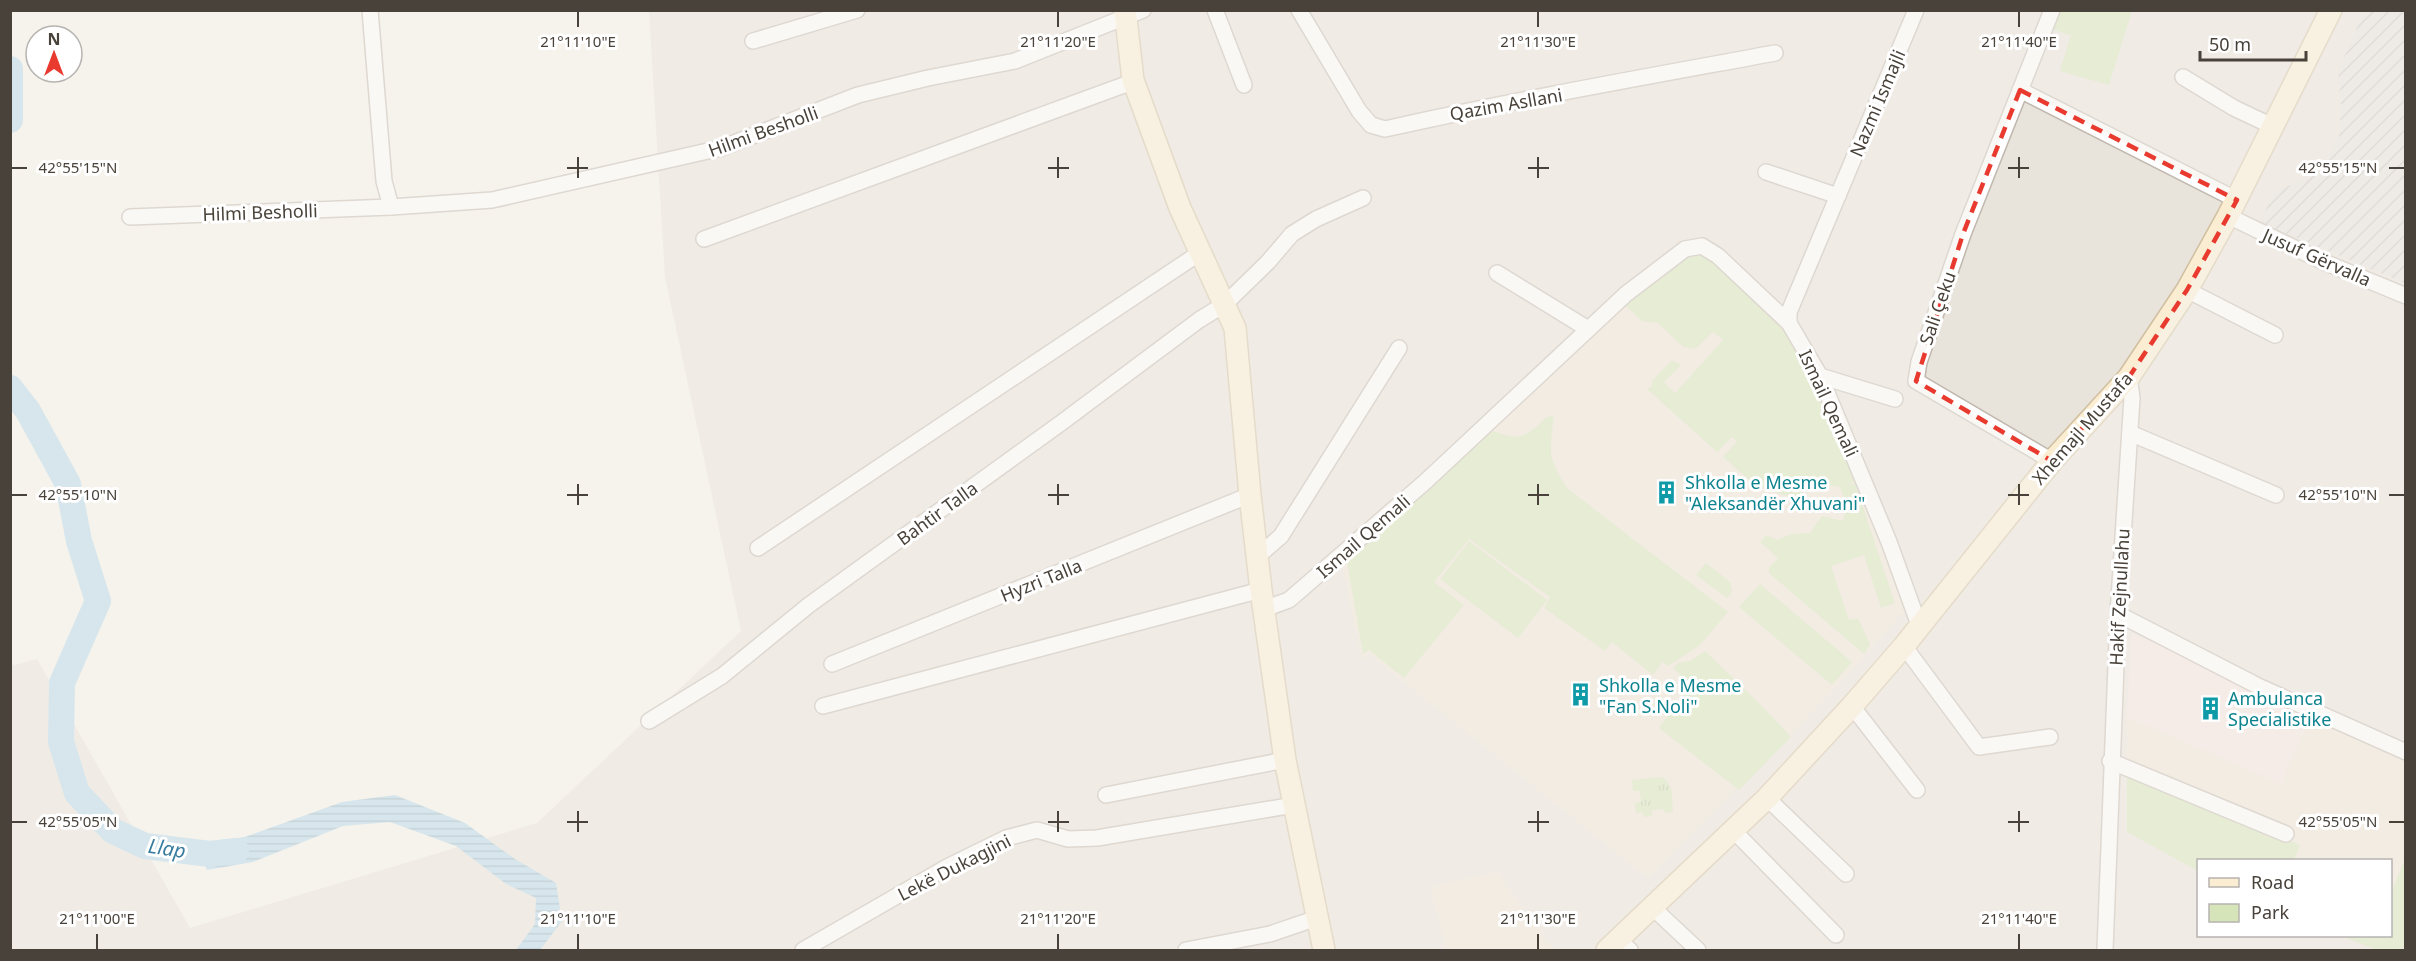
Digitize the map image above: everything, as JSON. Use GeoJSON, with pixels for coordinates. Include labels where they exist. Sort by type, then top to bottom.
{"type":"FeatureCollection","features":[{"type":"Feature","properties":{"kind":"main road","name":"Xhemajl Mustafa"},"geometry":{"type":"LineString","coordinates":[[1618,947],[1652,907],[1767,798],[1852,706],[1904,646],[2052,460],[2129,378],[2187,290],[2232,208],[2331,10]]}},
{"type":"Feature","properties":{"kind":"main road"},"geometry":{"type":"LineString","coordinates":[[1131,13],[1133,80],[1159,154],[1235,328],[1262,600],[1285,760],[1324,951]]}},
{"type":"Feature","properties":{"kind":"street"},"geometry":{"type":"LineString","coordinates":[[370,10],[384,181],[391,207]]}},
{"type":"Feature","properties":{"kind":"street"},"geometry":{"type":"LineString","coordinates":[[753,41],[857,10]]}},
{"type":"Feature","properties":{"kind":"street"},"geometry":{"type":"LineString","coordinates":[[1215,10],[1244,86]]}},
{"type":"Feature","properties":{"kind":"street","name":"Qazim Asllani"},"geometry":{"type":"LineString","coordinates":[[1299,10],[1359,111],[1371,125],[1385,129],[1641,77],[1775,53]]}},
{"type":"Feature","properties":{"kind":"street","name":"Nazmi Ismajli"},"geometry":{"type":"LineString","coordinates":[[1789,323],[1790,312],[1916,10]]}},
{"type":"Feature","properties":{"kind":"street","name":"Sali Çeku"},"geometry":{"type":"LineString","coordinates":[[2052,10],[1963,234],[1919,362],[1916,381],[2052,460]]}},
{"type":"Feature","properties":{"kind":"street","name":"Hilmi Besholli"},"geometry":{"type":"LineString","coordinates":[[130,218],[391,207],[492,200],[721,148],[858,95],[1015,61],[1131,13]]}},
{"type":"Feature","properties":{"kind":"street"},"geometry":{"type":"LineString","coordinates":[[2183,77],[2234,108],[2272,126]]}},
{"type":"Feature","properties":{"kind":"street"},"geometry":{"type":"LineString","coordinates":[[704,239],[1133,80]]}},
{"type":"Feature","properties":{"kind":"street"},"geometry":{"type":"LineString","coordinates":[[2020,90],[2232,208]]}},
{"type":"Feature","properties":{"kind":"street"},"geometry":{"type":"LineString","coordinates":[[1766,172],[1838,196]]}},
{"type":"Feature","properties":{"kind":"street"},"geometry":{"type":"LineString","coordinates":[[1225,304],[1268,262],[1292,234],[1317,219],[1363,198]]}},
{"type":"Feature","properties":{"kind":"street","name":"Jusuf Gërvalla"},"geometry":{"type":"LineString","coordinates":[[2232,208],[2324,262],[2406,296]]}},
{"type":"Feature","properties":{"kind":"street","name":"Ismail Qemali"},"geometry":{"type":"LineString","coordinates":[[824,705],[1262,600],[1289,600],[1425,482],[1626,294],[1685,249],[1702,246],[1718,256],[1789,323],[1820,376],[1885,532],[1919,625]]}},
{"type":"Feature","properties":{"kind":"street"},"geometry":{"type":"LineString","coordinates":[[758,548],[1201,252]]}},
{"type":"Feature","properties":{"kind":"street"},"geometry":{"type":"LineString","coordinates":[[1497,273],[1588,329]]}},
{"type":"Feature","properties":{"kind":"street"},"geometry":{"type":"LineString","coordinates":[[2187,290],[2275,335]]}},
{"type":"Feature","properties":{"kind":"street","name":"Bahtir Talla"},"geometry":{"type":"LineString","coordinates":[[650,721],[722,676],[808,605],[1061,423],[1199,320],[1225,304]]}},
{"type":"Feature","properties":{"kind":"street"},"geometry":{"type":"LineString","coordinates":[[1257,557],[1281,536],[1399,348]]}},
{"type":"Feature","properties":{"kind":"street"},"geometry":{"type":"LineString","coordinates":[[1820,376],[1895,399]]}},
{"type":"Feature","properties":{"kind":"street","name":"Hakif Zejnullahu"},"geometry":{"type":"LineString","coordinates":[[2105,951],[2110,761],[2132,398],[2129,378]]}},
{"type":"Feature","properties":{"kind":"street"},"geometry":{"type":"LineString","coordinates":[[2130,433],[2276,495]]}},
{"type":"Feature","properties":{"kind":"street","name":"Hyzri Talla"},"geometry":{"type":"LineString","coordinates":[[832,664],[1250,495]]}},
{"type":"Feature","properties":{"kind":"street"},"geometry":{"type":"LineString","coordinates":[[2118,614],[2258,686],[2406,752]]}},
{"type":"Feature","properties":{"kind":"street"},"geometry":{"type":"LineString","coordinates":[[1904,646],[1979,747],[2050,737]]}},
{"type":"Feature","properties":{"kind":"street"},"geometry":{"type":"LineString","coordinates":[[1852,706],[1917,790]]}},
{"type":"Feature","properties":{"kind":"street"},"geometry":{"type":"LineString","coordinates":[[1106,795],[1285,760]]}},
{"type":"Feature","properties":{"kind":"street"},"geometry":{"type":"LineString","coordinates":[[2110,761],[2286,834]]}},
{"type":"Feature","properties":{"kind":"street"},"geometry":{"type":"LineString","coordinates":[[1767,798],[1846,873]]}},
{"type":"Feature","properties":{"kind":"street","name":"Lekë Dukagjini"},"geometry":{"type":"LineString","coordinates":[[803,951],[947,867],[1006,838],[1037,830],[1068,839],[1097,838],[1294,805]]}},
{"type":"Feature","properties":{"kind":"street"},"geometry":{"type":"LineString","coordinates":[[1734,831],[1836,935]]}},
{"type":"Feature","properties":{"kind":"street"},"geometry":{"type":"LineString","coordinates":[[1652,907],[1698,951]]}},
{"type":"Feature","properties":{"kind":"street"},"geometry":{"type":"LineString","coordinates":[[1185,951],[1270,934],[1317,918]]}},
{"type":"Feature","properties":{"kind":"highlighted area"},"geometry":{"type":"Polygon","coordinates":[[[2020,90],[2237,200],[2187,290],[2129,377],[2052,461],[1916,381],[1963,234],[2020,90]]]}},
{"type":"Feature","properties":{"kind":"shaded area"},"geometry":{"type":"Polygon","coordinates":[[[649,11],[2405,11],[2405,950],[11,950],[11,666],[37,659],[190,928],[537,823],[741,631],[665,277],[649,11]]]}},
{"type":"Feature","properties":{"kind":"shaded area"},"geometry":{"type":"Polygon","coordinates":[[[2364,11],[2405,11],[2405,283],[2259,222],[2276,191],[2318,174],[2339,137],[2341,105],[2338,71],[2364,11]]]}},
{"type":"Feature","properties":{"kind":"shaded area"},"geometry":{"type":"Polygon","coordinates":[[[1688,253],[1795,347],[1824,393],[1905,611],[1805,720],[1648,878],[1369,654],[1362,660],[1342,562],[1597,329],[1688,253]]]}},
{"type":"Feature","properties":{"kind":"shaded area"},"geometry":{"type":"Polygon","coordinates":[[[2131,633],[2312,714],[2281,784],[2127,717],[2131,633]]]}},
{"type":"Feature","properties":{"kind":"shaded area"},"geometry":{"type":"Polygon","coordinates":[[[2312,714],[2405,758],[2405,950],[2376,950],[2344,937],[2392,937],[2392,859],[2197,859],[2197,870],[2127,832],[2127,717],[2281,784],[2312,714]]]}},
{"type":"Feature","properties":{"kind":"shaded area"},"geometry":{"type":"Polygon","coordinates":[[[1497,872],[1553,950],[1447,950],[1430,887],[1497,872]]]}},
{"type":"Feature","properties":{"kind":"green space"},"geometry":{"type":"Polygon","coordinates":[[[2060,11],[2132,11],[2109,85],[2060,71],[2071,35],[2054,30],[2060,11]]]}},
{"type":"Feature","properties":{"kind":"green space"},"geometry":{"type":"Polygon","coordinates":[[[1686,253],[1703,254],[1713,259],[1785,331],[1797,349],[1855,481],[1847,485],[1855,483],[1895,603],[1881,608],[1864,555],[1831,566],[1849,620],[1858,618],[1870,644],[1864,654],[1769,573],[1769,568],[1778,558],[1760,542],[1766,535],[1777,540],[1792,534],[1810,533],[1822,516],[1843,521],[1847,506],[1840,487],[1821,484],[1811,486],[1798,500],[1755,485],[1723,457],[1737,441],[1732,437],[1717,452],[1647,389],[1652,386],[1652,381],[1672,360],[1681,365],[1664,382],[1675,393],[1723,340],[1713,332],[1695,349],[1683,347],[1658,323],[1642,321],[1623,303],[1686,253]]]}},
{"type":"Feature","properties":{"kind":"green space"},"geometry":{"type":"Polygon","coordinates":[[[1554,415],[1551,454],[1556,469],[1568,489],[1728,612],[1700,645],[1668,666],[1662,662],[1653,675],[1612,642],[1605,651],[1544,608],[1550,597],[1469,539],[1434,582],[1464,605],[1404,678],[1369,650],[1363,654],[1347,562],[1490,430],[1510,436],[1521,436],[1547,417],[1554,415]]]}},
{"type":"Feature","properties":{"kind":"green space"},"geometry":{"type":"Polygon","coordinates":[[[1469,541],[1547,600],[1518,638],[1440,579],[1469,541]]]}},
{"type":"Feature","properties":{"kind":"green space"},"geometry":{"type":"Polygon","coordinates":[[[1706,563],[1730,582],[1732,591],[1727,598],[1696,575],[1706,563]]]}},
{"type":"Feature","properties":{"kind":"green space"},"geometry":{"type":"Polygon","coordinates":[[[1760,584],[1852,662],[1832,685],[1739,607],[1760,584]]]}},
{"type":"Feature","properties":{"kind":"green space"},"geometry":{"type":"Polygon","coordinates":[[[1705,651],[1791,737],[1739,790],[1659,728],[1691,685],[1673,668],[1678,663],[1690,661],[1705,651]]]}},
{"type":"Feature","properties":{"kind":"green space"},"geometry":{"type":"Polygon","coordinates":[[[2127,772],[2300,845],[2294,859],[2197,859],[2197,870],[2127,832],[2127,772]]]}},
{"type":"Feature","properties":{"kind":"green space"},"geometry":{"type":"Polygon","coordinates":[[[1661,777],[1670,787],[1673,812],[1665,813],[1664,809],[1652,810],[1652,816],[1644,817],[1643,812],[1636,813],[1635,803],[1641,802],[1640,791],[1633,791],[1632,780],[1661,777]]]}},
{"type":"Feature","properties":{"kind":"green space"},"geometry":{"type":"Polygon","coordinates":[[[2404,861],[2406,862],[2405,950],[2376,950],[2344,937],[2392,937],[2392,891],[2404,861]]]}},
{"type":"Feature","properties":{"kind":"water"},"geometry":{"type":"Polygon","coordinates":[[[395,795],[465,823],[515,859],[556,883],[562,921],[540,950],[516,950],[535,924],[536,898],[506,884],[456,846],[390,822],[343,826],[253,862],[207,870],[198,843],[245,837],[342,802],[395,795]]]}},
{"type":"Feature","properties":{"kind":"waterway","name":"Llap"},"geometry":{"type":"LineString","coordinates":[[10,69],[10,120]]}},
{"type":"Feature","properties":{"kind":"waterway","name":"Llap"},"geometry":{"type":"LineString","coordinates":[[10,388],[28,411],[68,484],[79,541],[98,601],[62,683],[61,742],[77,793],[113,831],[145,846],[210,854],[236,851]]}},
{"type":"Feature","properties":{"kind":"place","name":"Shkolla e Mesme \"Aleksandër Xhuvani\""},"geometry":{"type":"Point","coordinates":[1667,492]}},
{"type":"Feature","properties":{"kind":"place","name":"Shkolla e Mesme \"Fan S.Noli\""},"geometry":{"type":"Point","coordinates":[1581,695]}},
{"type":"Feature","properties":{"kind":"place","name":"Ambulanca Specialistike"},"geometry":{"type":"Point","coordinates":[2210,708]}}]}
